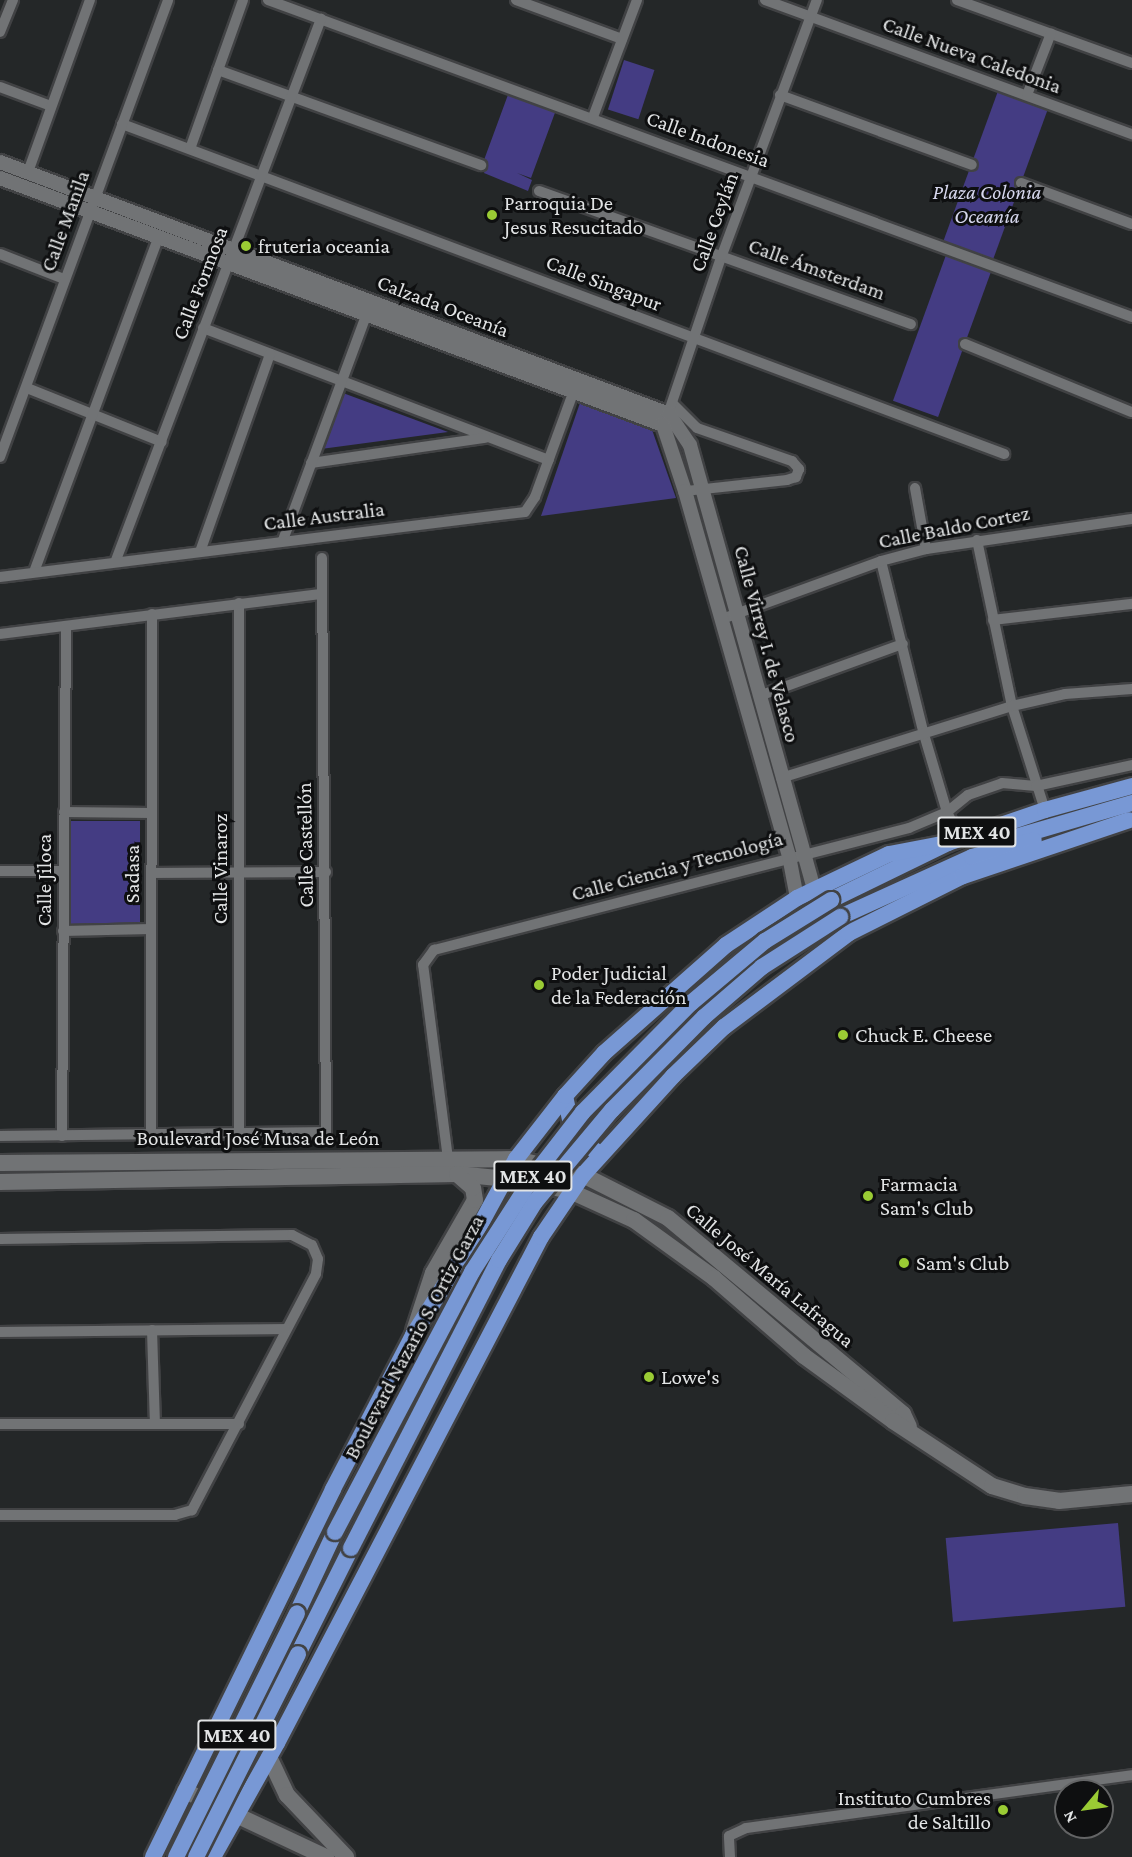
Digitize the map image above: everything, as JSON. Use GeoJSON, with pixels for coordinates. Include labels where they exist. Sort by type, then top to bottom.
{"type":"FeatureCollection","features":[{"type":"Feature","properties":{"kind":"highway","name":"Boulevard Nazario S. Ortiz Garza"},"geometry":{"type":"LineString","coordinates":[[176,1857],[332,1538],[472,1272],[535,1174],[591,1104],[691,1003],[756,948],[831,900],[954,841],[1045,810],[1132,786]]}},
{"type":"Feature","properties":{"kind":"highway","name":"Boulevard Nazario S. Ortiz Garza"},"geometry":{"type":"LineString","coordinates":[[196,1857],[330,1589],[499,1260],[535,1202],[612,1110],[704,1017],[770,961],[840,917],[972,857],[1131,814]]}},
{"type":"Feature","properties":{"kind":"highway"},"geometry":{"type":"LineString","coordinates":[[213,1857],[269,1757],[541,1237],[583,1175],[673,1076],[724,1027],[849,933],[963,876],[1131,814]]}},
{"type":"Feature","properties":{"kind":"highway"},"geometry":{"type":"LineString","coordinates":[[153,1857],[333,1489],[413,1335],[482,1224],[516,1159],[565,1096],[671,991],[726,945],[797,898],[889,854],[954,841]]}},
{"type":"Feature","properties":{"kind":"highway"},"geometry":{"type":"LineString","coordinates":[[565,1096],[567,1115],[579,1140],[593,1150],[605,1152]]}},
{"type":"Feature","properties":{"kind":"highway"},"geometry":{"type":"LineString","coordinates":[[482,1224],[499,1215],[520,1216],[536,1228],[541,1237]]}},
{"type":"Feature","properties":{"kind":"highway"},"geometry":{"type":"LineString","coordinates":[[330,1589],[390,1527]]}},
{"type":"Feature","properties":{"kind":"highway"},"geometry":{"type":"LineString","coordinates":[[290,1581],[332,1538]]}},
{"type":"Feature","properties":{"kind":"main road","name":"Boulevard José Musa de León"},"geometry":{"type":"LineString","coordinates":[[0,1163],[516,1159]]}},
{"type":"Feature","properties":{"kind":"main road","name":"Calle José María Lafragua"},"geometry":{"type":"LineString","coordinates":[[516,1159],[583,1175],[640,1202],[693,1239],[903,1414],[911,1430]]}},
{"type":"Feature","properties":{"kind":"main road","name":"Boulevard José Musa de León"},"geometry":{"type":"LineString","coordinates":[[0,1182],[457,1174],[504,1179]]}},
{"type":"Feature","properties":{"kind":"main road"},"geometry":{"type":"LineString","coordinates":[[413,1335],[430,1282],[476,1200],[473,1188],[457,1174]]}},
{"type":"Feature","properties":{"kind":"main road","name":"Calle José María Lafragua"},"geometry":{"type":"LineString","coordinates":[[504,1179],[570,1191],[634,1220],[714,1278],[804,1356],[992,1486],[1025,1496],[1059,1500],[1132,1494]]}},
{"type":"Feature","properties":{"kind":"main road"},"geometry":{"type":"LineString","coordinates":[[693,1239],[699,1258],[714,1278]]}},
{"type":"Feature","properties":{"kind":"main road"},"geometry":{"type":"LineString","coordinates":[[269,1757],[287,1795],[346,1857]]}},
{"type":"Feature","properties":{"kind":"main road"},"geometry":{"type":"LineString","coordinates":[[185,1791],[234,1816],[326,1857]]}},
{"type":"Feature","properties":{"kind":"street"},"geometry":{"type":"LineString","coordinates":[[0,32],[13,0]]}},
{"type":"Feature","properties":{"kind":"street"},"geometry":{"type":"LineString","coordinates":[[28,172],[90,0]]}},
{"type":"Feature","properties":{"kind":"street","name":"Calle Manila"},"geometry":{"type":"LineString","coordinates":[[0,457],[168,0]]}},
{"type":"Feature","properties":{"kind":"street"},"geometry":{"type":"LineString","coordinates":[[190,149],[243,0]]}},
{"type":"Feature","properties":{"kind":"street","name":"Calle Indonesia"},"geometry":{"type":"LineString","coordinates":[[268,0],[593,117],[1132,317]]}},
{"type":"Feature","properties":{"kind":"street"},"geometry":{"type":"LineString","coordinates":[[516,0],[622,39]]}},
{"type":"Feature","properties":{"kind":"street"},"geometry":{"type":"LineString","coordinates":[[593,117],[637,0]]}},
{"type":"Feature","properties":{"kind":"street","name":"Calle Nueva Caledonia"},"geometry":{"type":"LineString","coordinates":[[765,0],[1132,134]]}},
{"type":"Feature","properties":{"kind":"street","name":"Calle Ceylán"},"geometry":{"type":"LineString","coordinates":[[668,414],[722,255],[817,0]]}},
{"type":"Feature","properties":{"kind":"street"},"geometry":{"type":"LineString","coordinates":[[957,0],[1132,63]]}},
{"type":"Feature","properties":{"kind":"street","name":"Calle Formosa"},"geometry":{"type":"LineString","coordinates":[[116,560],[321,19]]}},
{"type":"Feature","properties":{"kind":"street"},"geometry":{"type":"LineString","coordinates":[[1027,95],[1051,33]]}},
{"type":"Feature","properties":{"kind":"street"},"geometry":{"type":"LineString","coordinates":[[218,70],[481,165]]}},
{"type":"Feature","properties":{"kind":"street"},"geometry":{"type":"LineString","coordinates":[[0,87],[51,106]]}},
{"type":"Feature","properties":{"kind":"street"},"geometry":{"type":"LineString","coordinates":[[780,95],[972,165]]}},
{"type":"Feature","properties":{"kind":"street","name":"Calle Singapur"},"geometry":{"type":"LineString","coordinates":[[122,123],[1004,454]]}},
{"type":"Feature","properties":{"kind":"street","name":"Calzada Oceanía"},"geometry":{"type":"LineString","coordinates":[[0,162],[28,172],[159,236],[232,256],[365,316],[573,393],[668,414]]}},
{"type":"Feature","properties":{"kind":"street","name":"Calzada Oceanía"},"geometry":{"type":"LineString","coordinates":[[0,178],[92,204],[232,256],[371,301],[792,461],[799,473],[787,480],[702,487]]}},
{"type":"Feature","properties":{"kind":"street"},"geometry":{"type":"LineString","coordinates":[[1021,183],[1132,224]]}},
{"type":"Feature","properties":{"kind":"street","name":"Calle Ámsterdam"},"geometry":{"type":"LineString","coordinates":[[539,191],[911,324]]}},
{"type":"Feature","properties":{"kind":"street"},"geometry":{"type":"LineString","coordinates":[[34,572],[94,416],[159,236]]}},
{"type":"Feature","properties":{"kind":"street"},"geometry":{"type":"LineString","coordinates":[[0,254],[64,279]]}},
{"type":"Feature","properties":{"kind":"street"},"geometry":{"type":"LineString","coordinates":[[283,540],[339,381],[371,301]]}},
{"type":"Feature","properties":{"kind":"street"},"geometry":{"type":"LineString","coordinates":[[203,328],[485,438],[549,460]]}},
{"type":"Feature","properties":{"kind":"street"},"geometry":{"type":"LineString","coordinates":[[965,344],[1132,412]]}},
{"type":"Feature","properties":{"kind":"street"},"geometry":{"type":"LineString","coordinates":[[201,549],[270,354]]}},
{"type":"Feature","properties":{"kind":"street"},"geometry":{"type":"LineString","coordinates":[[27,388],[162,442]]}},
{"type":"Feature","properties":{"kind":"street","name":"Calle Australia"},"geometry":{"type":"LineString","coordinates":[[0,577],[201,549],[525,512],[535,497],[573,393]]}},
{"type":"Feature","properties":{"kind":"street","name":"Calle Virrey I. de Velasco"},"geometry":{"type":"LineString","coordinates":[[668,414],[686,437],[702,487],[782,778],[795,854],[797,898]]}},
{"type":"Feature","properties":{"kind":"street","name":"Calle Virrey I. de Velasco"},"geometry":{"type":"LineString","coordinates":[[668,414],[685,491],[722,619],[795,854],[814,889]]}},
{"type":"Feature","properties":{"kind":"street"},"geometry":{"type":"LineString","coordinates":[[311,463],[485,438]]}},
{"type":"Feature","properties":{"kind":"street"},"geometry":{"type":"LineString","coordinates":[[685,491],[702,487]]}},
{"type":"Feature","properties":{"kind":"street"},"geometry":{"type":"LineString","coordinates":[[915,488],[926,549]]}},
{"type":"Feature","properties":{"kind":"street","name":"Calle Baldo Cortez"},"geometry":{"type":"LineString","coordinates":[[722,619],[880,561],[926,549],[1132,519]]}},
{"type":"Feature","properties":{"kind":"street"},"geometry":{"type":"LineString","coordinates":[[977,540],[1012,706],[1045,810]]}},
{"type":"Feature","properties":{"kind":"street","name":"Calle Castellón"},"geometry":{"type":"LineString","coordinates":[[239,1135],[326,1132],[326,872],[322,558]]}},
{"type":"Feature","properties":{"kind":"street"},"geometry":{"type":"LineString","coordinates":[[880,561],[903,644],[923,731],[954,841]]}},
{"type":"Feature","properties":{"kind":"street"},"geometry":{"type":"LineString","coordinates":[[0,634],[322,594]]}},
{"type":"Feature","properties":{"kind":"street","name":"Calle Vinaroz"},"geometry":{"type":"LineString","coordinates":[[239,603],[239,1135]]}},
{"type":"Feature","properties":{"kind":"street"},"geometry":{"type":"LineString","coordinates":[[993,620],[1132,604]]}},
{"type":"Feature","properties":{"kind":"street","name":"Sadasa"},"geometry":{"type":"LineString","coordinates":[[151,1135],[152,614]]}},
{"type":"Feature","properties":{"kind":"street","name":"Calle Jiloca"},"geometry":{"type":"LineString","coordinates":[[62,1136],[66,626]]}},
{"type":"Feature","properties":{"kind":"street"},"geometry":{"type":"LineString","coordinates":[[759,696],[903,644]]}},
{"type":"Feature","properties":{"kind":"street"},"geometry":{"type":"LineString","coordinates":[[782,778],[923,731],[1012,706],[1065,694],[1132,689]]}},
{"type":"Feature","properties":{"kind":"street","name":"Calle Ciencia y Tecnología"},"geometry":{"type":"LineString","coordinates":[[448,1159],[424,974],[427,955],[434,950],[795,854],[909,828],[947,812],[958,800],[1002,783],[1036,786],[1132,765]]}},
{"type":"Feature","properties":{"kind":"street"},"geometry":{"type":"LineString","coordinates":[[64,812],[152,813]]}},
{"type":"Feature","properties":{"kind":"street"},"geometry":{"type":"LineString","coordinates":[[0,871],[64,871]]}},
{"type":"Feature","properties":{"kind":"street"},"geometry":{"type":"LineString","coordinates":[[151,873],[326,872]]}},
{"type":"Feature","properties":{"kind":"street"},"geometry":{"type":"LineString","coordinates":[[63,931],[151,929]]}},
{"type":"Feature","properties":{"kind":"street"},"geometry":{"type":"LineString","coordinates":[[0,1136],[239,1135]]}},
{"type":"Feature","properties":{"kind":"street"},"geometry":{"type":"LineString","coordinates":[[0,1239],[292,1235],[312,1245],[317,1254],[316,1274],[285,1329],[239,1424],[192,1510],[176,1515],[0,1515]]}},
{"type":"Feature","properties":{"kind":"street"},"geometry":{"type":"LineString","coordinates":[[0,1332],[285,1329]]}},
{"type":"Feature","properties":{"kind":"street"},"geometry":{"type":"LineString","coordinates":[[152,1330],[155,1423]]}},
{"type":"Feature","properties":{"kind":"street"},"geometry":{"type":"LineString","coordinates":[[0,1424],[239,1424]]}},
{"type":"Feature","properties":{"kind":"street"},"geometry":{"type":"LineString","coordinates":[[730,1857],[728,1840],[732,1833],[1132,1775]]}},
{"type":"Feature","properties":{"kind":"green space"},"geometry":{"type":"Polygon","coordinates":[[[624,60],[654,70],[638,119],[608,109],[624,60]]]}},
{"type":"Feature","properties":{"kind":"green space","name":"Plaza Colonia Oceanía"},"geometry":{"type":"Polygon","coordinates":[[[998,91],[1048,109],[992,261],[943,243],[998,91]]]}},
{"type":"Feature","properties":{"kind":"green space"},"geometry":{"type":"Polygon","coordinates":[[[509,92],[556,110],[531,178],[517,173],[532,180],[528,191],[484,173],[488,162],[484,160],[509,92]]]}},
{"type":"Feature","properties":{"kind":"green space"},"geometry":{"type":"Polygon","coordinates":[[[946,255],[991,271],[938,417],[893,401],[946,255]]]}},
{"type":"Feature","properties":{"kind":"green space"},"geometry":{"type":"Polygon","coordinates":[[[343,393],[448,432],[321,449],[343,393]]]}},
{"type":"Feature","properties":{"kind":"green space"},"geometry":{"type":"Polygon","coordinates":[[[581,400],[650,424],[676,498],[541,516],[581,400]]]}},
{"type":"Feature","properties":{"kind":"green space"},"geometry":{"type":"Polygon","coordinates":[[[70,821],[140,821],[140,925],[70,925],[70,821]]]}},
{"type":"Feature","properties":{"kind":"green space"},"geometry":{"type":"Polygon","coordinates":[[[1118,1523],[1125,1607],[953,1622],[946,1538],[1118,1523]]]}},
{"type":"Feature","properties":{"kind":"place","name":"Parroquia De Jesus Resucitado"},"geometry":{"type":"Point","coordinates":[492,215]}},
{"type":"Feature","properties":{"kind":"place","name":"fruteria oceania"},"geometry":{"type":"Point","coordinates":[246,246]}},
{"type":"Feature","properties":{"kind":"place","name":"Poder Judicial de la Federación"},"geometry":{"type":"Point","coordinates":[539,985]}},
{"type":"Feature","properties":{"kind":"place","name":"Chuck E. Cheese"},"geometry":{"type":"Point","coordinates":[843,1035]}},
{"type":"Feature","properties":{"kind":"place","name":"Farmacia Sam's Club"},"geometry":{"type":"Point","coordinates":[868,1196]}},
{"type":"Feature","properties":{"kind":"place","name":"Sam's Club"},"geometry":{"type":"Point","coordinates":[904,1263]}},
{"type":"Feature","properties":{"kind":"place","name":"Lowe's"},"geometry":{"type":"Point","coordinates":[649,1377]}},
{"type":"Feature","properties":{"kind":"place","name":"Instituto Cumbres de Saltillo"},"geometry":{"type":"Point","coordinates":[1003,1810]}}]}
